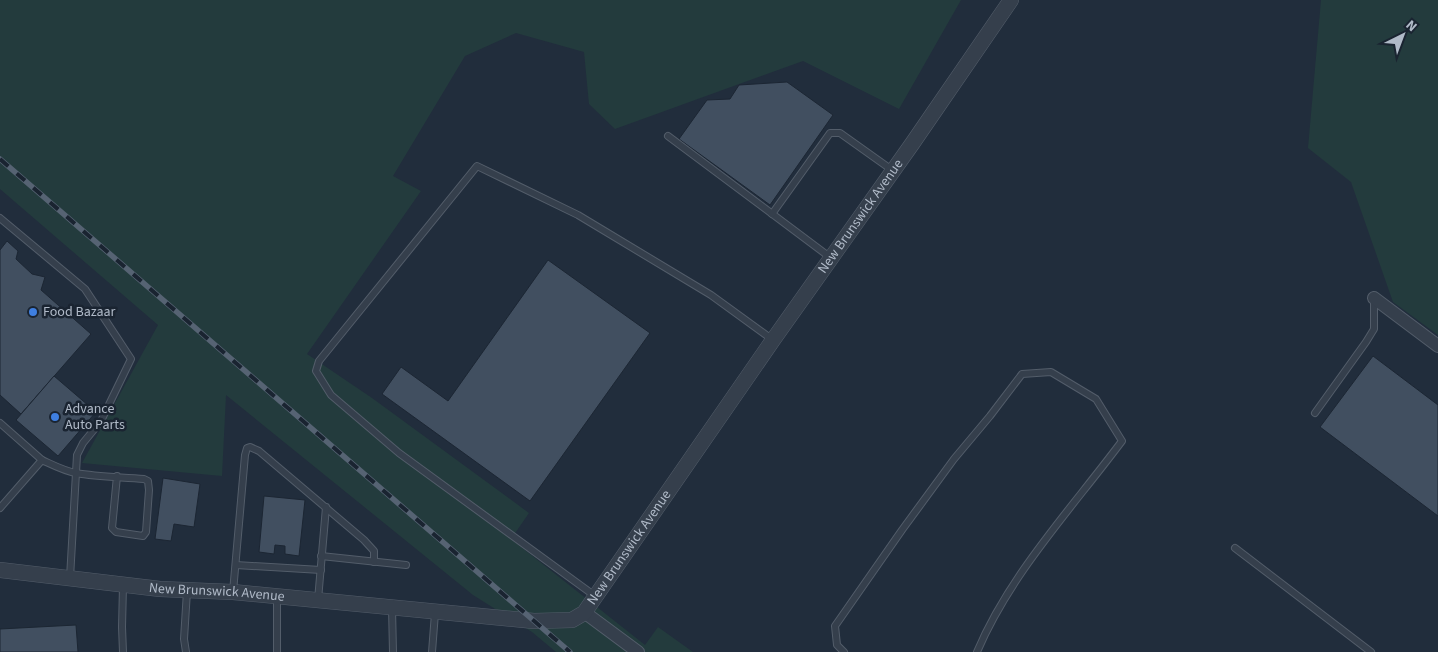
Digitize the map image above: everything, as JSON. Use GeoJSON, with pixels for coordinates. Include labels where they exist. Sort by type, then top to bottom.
{"type":"FeatureCollection","features":[{"type":"Feature","properties":{"kind":"street","name":"New Brunswick Avenue"},"geometry":{"type":"LineString","coordinates":[[0,570],[187,591],[233,592],[392,607],[435,613],[534,621],[572,620],[584,612],[773,340],[894,171],[1011,0]]}},
{"type":"Feature","properties":{"kind":"street"},"geometry":{"type":"LineString","coordinates":[[1374,298],[1438,346]]}},
{"type":"Feature","properties":{"kind":"street"},"geometry":{"type":"LineString","coordinates":[[584,612],[638,652]]}},
{"type":"Feature","properties":{"kind":"lane"},"geometry":{"type":"LineString","coordinates":[[772,214],[830,133],[840,133],[894,171]]}},
{"type":"Feature","properties":{"kind":"lane"},"geometry":{"type":"LineString","coordinates":[[668,136],[832,259]]}},
{"type":"Feature","properties":{"kind":"lane"},"geometry":{"type":"LineString","coordinates":[[595,596],[399,453],[331,395],[316,371],[319,361],[477,166],[578,215],[711,295],[773,340]]}},
{"type":"Feature","properties":{"kind":"lane"},"geometry":{"type":"LineString","coordinates":[[0,218],[85,289],[131,359],[101,421],[82,444],[77,455],[70,578]]}},
{"type":"Feature","properties":{"kind":"lane"},"geometry":{"type":"LineString","coordinates":[[1314,413],[1374,329],[1374,298]]}},
{"type":"Feature","properties":{"kind":"lane"},"geometry":{"type":"LineString","coordinates":[[844,652],[837,645],[835,626],[948,467],[1022,374],[1051,372],[1096,399],[1122,441],[1086,489],[1050,532],[1018,578],[977,652]]}},
{"type":"Feature","properties":{"kind":"lane"},"geometry":{"type":"LineString","coordinates":[[0,423],[42,460],[56,466],[76,473],[116,476],[144,479],[148,481],[150,490],[146,532],[143,536],[116,532],[112,528],[116,476]]}},
{"type":"Feature","properties":{"kind":"lane"},"geometry":{"type":"LineString","coordinates":[[233,592],[244,455],[247,448],[254,448],[259,451],[369,545],[374,551],[374,562]]}},
{"type":"Feature","properties":{"kind":"lane"},"geometry":{"type":"LineString","coordinates":[[0,508],[42,460]]}},
{"type":"Feature","properties":{"kind":"lane"},"geometry":{"type":"LineString","coordinates":[[318,600],[326,507]]}},
{"type":"Feature","properties":{"kind":"lane"},"geometry":{"type":"LineString","coordinates":[[1235,548],[1371,652]]}},
{"type":"Feature","properties":{"kind":"lane"},"geometry":{"type":"LineString","coordinates":[[321,556],[406,565]]}},
{"type":"Feature","properties":{"kind":"lane"},"geometry":{"type":"LineString","coordinates":[[236,565],[321,570]]}},
{"type":"Feature","properties":{"kind":"lane"},"geometry":{"type":"LineString","coordinates":[[123,652],[124,584]]}},
{"type":"Feature","properties":{"kind":"lane"},"geometry":{"type":"LineString","coordinates":[[186,652],[184,639],[187,591]]}},
{"type":"Feature","properties":{"kind":"lane"},"geometry":{"type":"LineString","coordinates":[[277,597],[277,652]]}},
{"type":"Feature","properties":{"kind":"lane"},"geometry":{"type":"LineString","coordinates":[[392,607],[394,652]]}},
{"type":"Feature","properties":{"kind":"lane"},"geometry":{"type":"LineString","coordinates":[[432,652],[435,613]]}},
{"type":"Feature","properties":{"kind":"green space"},"geometry":{"type":"Polygon","coordinates":[[[0,0],[961,0],[899,109],[803,61],[615,129],[589,104],[584,52],[516,33],[465,56],[393,176],[421,191],[307,354],[372,398],[529,513],[511,539],[645,645],[658,627],[693,652],[556,652],[532,632],[473,595],[226,395],[222,476],[82,463],[158,325],[0,189],[0,0]]]}},
{"type":"Feature","properties":{"kind":"green space"},"geometry":{"type":"Polygon","coordinates":[[[1321,0],[1438,0],[1438,335],[1393,302],[1351,182],[1308,148],[1321,0]]]}},
{"type":"Feature","properties":{"kind":"building"},"geometry":{"type":"Polygon","coordinates":[[[787,82],[833,115],[770,205],[679,139],[707,100],[730,99],[739,85],[787,82]]]}},
{"type":"Feature","properties":{"kind":"building","name":"Food Bazaar"},"geometry":{"type":"Polygon","coordinates":[[[7,241],[18,251],[16,259],[32,274],[45,277],[41,290],[91,334],[21,414],[0,395],[0,250],[7,241]]]}},
{"type":"Feature","properties":{"kind":"building"},"geometry":{"type":"Polygon","coordinates":[[[548,260],[650,333],[530,501],[382,394],[401,367],[448,401],[548,260]]]}},
{"type":"Feature","properties":{"kind":"building"},"geometry":{"type":"Polygon","coordinates":[[[1373,356],[1438,405],[1438,516],[1320,427],[1373,356]]]}},
{"type":"Feature","properties":{"kind":"building","name":"Advance Auto Parts"},"geometry":{"type":"Polygon","coordinates":[[[54,376],[96,412],[58,456],[16,420],[54,376]]]}},
{"type":"Feature","properties":{"kind":"building"},"geometry":{"type":"Polygon","coordinates":[[[163,478],[200,484],[194,527],[174,524],[171,541],[155,539],[163,478]]]}},
{"type":"Feature","properties":{"kind":"building"},"geometry":{"type":"Polygon","coordinates":[[[264,496],[305,500],[299,556],[285,554],[285,546],[275,545],[274,554],[259,552],[264,496]]]}},
{"type":"Feature","properties":{"kind":"building"},"geometry":{"type":"Polygon","coordinates":[[[76,625],[78,652],[0,652],[0,629],[76,625]]]}},
{"type":"Feature","properties":{"kind":"railway"},"geometry":{"type":"LineString","coordinates":[[0,159],[570,652]]}},
{"type":"Feature","properties":{"kind":"place","name":"Food Bazaar"},"geometry":{"type":"Point","coordinates":[33,312]}},
{"type":"Feature","properties":{"kind":"place","name":"Advance Auto Parts"},"geometry":{"type":"Point","coordinates":[55,417]}}]}
